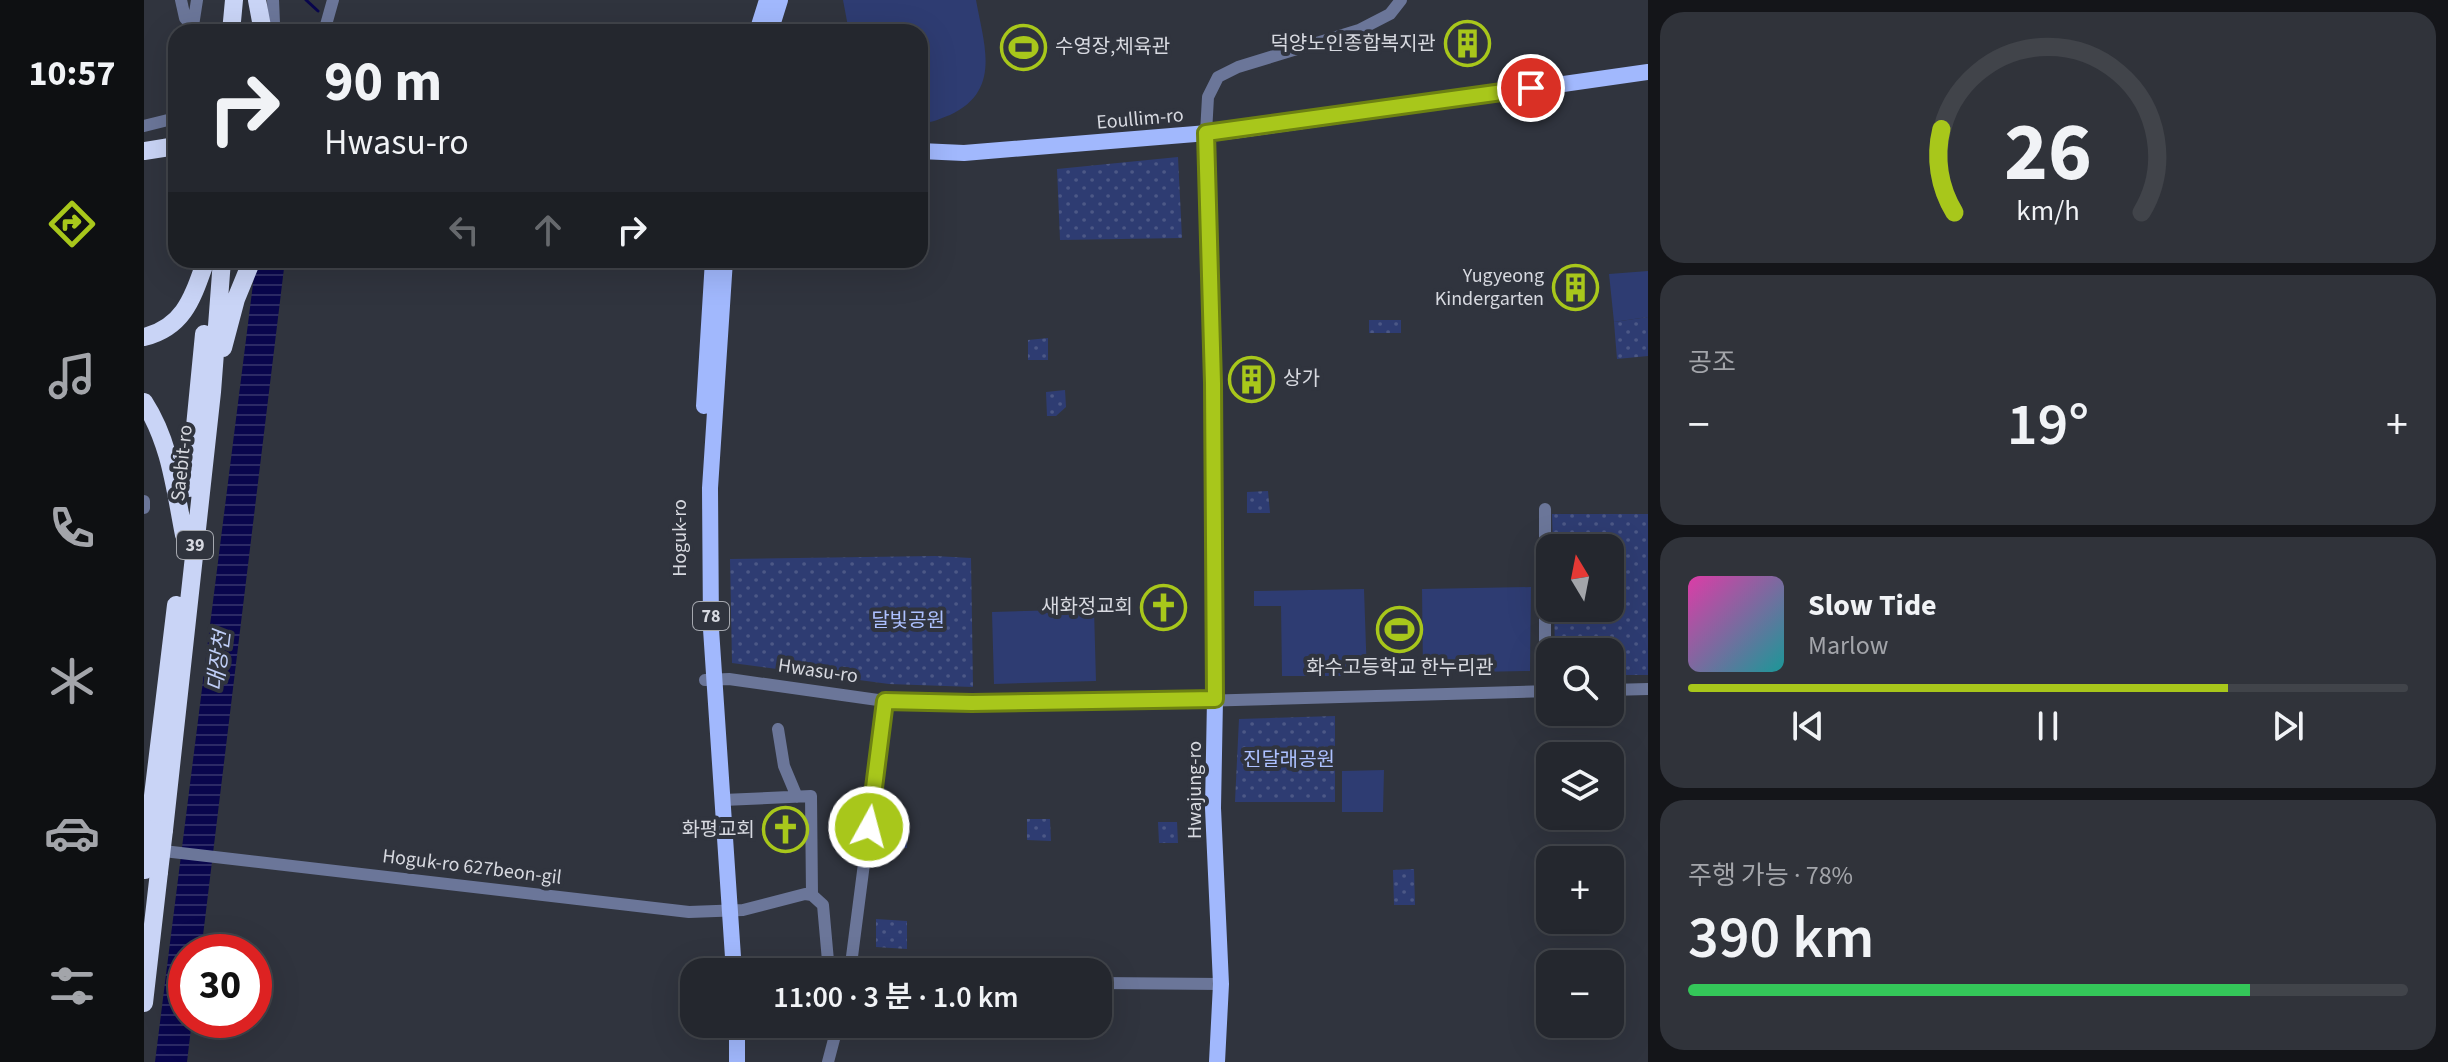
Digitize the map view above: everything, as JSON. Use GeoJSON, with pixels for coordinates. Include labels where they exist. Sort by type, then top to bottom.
{"type":"FeatureCollection","features":[{"type":"Feature","properties":{"kind":"highway"},"geometry":{"type":"LineString","coordinates":[[232,24],[234,0]]}},
{"type":"Feature","properties":{"kind":"highway"},"geometry":{"type":"LineString","coordinates":[[244,24],[246,0]]}},
{"type":"Feature","properties":{"kind":"highway"},"geometry":{"type":"LineString","coordinates":[[257,0],[264,24]]}},
{"type":"Feature","properties":{"kind":"highway"},"geometry":{"type":"LineString","coordinates":[[144,144],[168,140]]}},
{"type":"Feature","properties":{"kind":"highway"},"geometry":{"type":"LineString","coordinates":[[144,151],[168,147]]}},
{"type":"Feature","properties":{"kind":"highway"},"geometry":{"type":"LineString","coordinates":[[144,337],[159,334],[176,322],[191,301],[205,268]]}},
{"type":"Feature","properties":{"kind":"highway","name":"Saebit-ro"},"geometry":{"type":"LineString","coordinates":[[157,830],[207,268]]}},
{"type":"Feature","properties":{"kind":"highway","name":"Saebit-ro"},"geometry":{"type":"LineString","coordinates":[[144,1003],[149,963],[149,875],[212,392],[221,268]]}},
{"type":"Feature","properties":{"kind":"highway"},"geometry":{"type":"LineString","coordinates":[[212,392],[236,299],[249,268]]}},
{"type":"Feature","properties":{"kind":"highway"},"geometry":{"type":"LineString","coordinates":[[144,402],[155,419],[169,457],[184,535]]}},
{"type":"Feature","properties":{"kind":"main road"},"geometry":{"type":"LineString","coordinates":[[760,24],[767,0]]}},
{"type":"Feature","properties":{"kind":"main road"},"geometry":{"type":"LineString","coordinates":[[772,24],[780,0]]}},
{"type":"Feature","properties":{"kind":"main road","name":"Eoullim-ro"},"geometry":{"type":"LineString","coordinates":[[928,151],[964,153],[1206,133],[1648,72]]}},
{"type":"Feature","properties":{"kind":"main road","name":"Hwajung-ro"},"geometry":{"type":"LineString","coordinates":[[1206,133],[1213,383],[1213,808],[1221,984],[1217,1062]]}},
{"type":"Feature","properties":{"kind":"main road","name":"Hoguk-ro"},"geometry":{"type":"LineString","coordinates":[[713,268],[700,488],[701,629],[723,800],[724,958]]}},
{"type":"Feature","properties":{"kind":"main road","name":"Hoguk-ro"},"geometry":{"type":"LineString","coordinates":[[724,268],[710,488],[709,680],[725,912],[732,958]]}},
{"type":"Feature","properties":{"kind":"main road"},"geometry":{"type":"LineString","coordinates":[[727,1062],[728,1038]]}},
{"type":"Feature","properties":{"kind":"main road"},"geometry":{"type":"LineString","coordinates":[[737,1038],[737,1062]]}},
{"type":"Feature","properties":{"kind":"street"},"geometry":{"type":"LineString","coordinates":[[181,0],[189,24]]}},
{"type":"Feature","properties":{"kind":"street"},"geometry":{"type":"LineString","coordinates":[[193,24],[197,0]]}},
{"type":"Feature","properties":{"kind":"street"},"geometry":{"type":"LineString","coordinates":[[273,0],[273,24]]}},
{"type":"Feature","properties":{"kind":"street"},"geometry":{"type":"LineString","coordinates":[[326,24],[333,0]]}},
{"type":"Feature","properties":{"kind":"street"},"geometry":{"type":"LineString","coordinates":[[1206,133],[1208,97],[1218,77],[1238,67],[1359,30],[1390,14],[1401,0]]}},
{"type":"Feature","properties":{"kind":"street"},"geometry":{"type":"LineString","coordinates":[[144,126],[168,120]]}},
{"type":"Feature","properties":{"kind":"street"},"geometry":{"type":"LineString","coordinates":[[144,501],[144,508]]}},
{"type":"Feature","properties":{"kind":"street"},"geometry":{"type":"LineString","coordinates":[[1545,509],[1547,638]]}},
{"type":"Feature","properties":{"kind":"street","name":"Hwasu-ro"},"geometry":{"type":"LineString","coordinates":[[709,680],[729,679],[885,701],[972,703],[1536,691]]}},
{"type":"Feature","properties":{"kind":"street"},"geometry":{"type":"LineString","coordinates":[[1624,690],[1648,689]]}},
{"type":"Feature","properties":{"kind":"street"},"geometry":{"type":"LineString","coordinates":[[852,958],[885,701]]}},
{"type":"Feature","properties":{"kind":"street"},"geometry":{"type":"LineString","coordinates":[[778,729],[784,766],[797,797]]}},
{"type":"Feature","properties":{"kind":"street"},"geometry":{"type":"LineString","coordinates":[[723,800],[811,796],[812,895]]}},
{"type":"Feature","properties":{"kind":"street","name":"Hoguk-ro 627beon-gil"},"geometry":{"type":"LineString","coordinates":[[144,849],[689,912],[725,912]]}},
{"type":"Feature","properties":{"kind":"street"},"geometry":{"type":"LineString","coordinates":[[725,912],[812,895],[823,905],[828,958]]}},
{"type":"Feature","properties":{"kind":"street"},"geometry":{"type":"LineString","coordinates":[[1112,983],[1221,984]]}},
{"type":"Feature","properties":{"kind":"street"},"geometry":{"type":"LineString","coordinates":[[828,1062],[833,1038]]}},
{"type":"Feature","properties":{"kind":"green space"},"geometry":{"type":"Polygon","coordinates":[[[843,0],[976,0],[986,65],[977,93],[950,115],[928,122],[928,24],[848,24],[843,0]]]}},
{"type":"Feature","properties":{"kind":"green space"},"geometry":{"type":"Polygon","coordinates":[[[1178,157],[1182,238],[1060,240],[1057,169],[1178,157]]]}},
{"type":"Feature","properties":{"kind":"green space"},"geometry":{"type":"Polygon","coordinates":[[[1648,271],[1648,317],[1614,322],[1609,274],[1648,271]]]}},
{"type":"Feature","properties":{"kind":"green space"},"geometry":{"type":"Polygon","coordinates":[[[1648,317],[1648,356],[1617,359],[1614,322],[1648,317]]]}},
{"type":"Feature","properties":{"kind":"green space"},"geometry":{"type":"Polygon","coordinates":[[[1369,320],[1401,320],[1401,333],[1369,333],[1369,320]]]}},
{"type":"Feature","properties":{"kind":"green space"},"geometry":{"type":"Polygon","coordinates":[[[1048,338],[1048,360],[1028,360],[1028,340],[1048,338]]]}},
{"type":"Feature","properties":{"kind":"green space"},"geometry":{"type":"Polygon","coordinates":[[[1065,390],[1066,407],[1056,416],[1047,416],[1046,392],[1065,390]]]}},
{"type":"Feature","properties":{"kind":"green space"},"geometry":{"type":"Polygon","coordinates":[[[1268,491],[1270,513],[1247,513],[1247,492],[1268,491]]]}},
{"type":"Feature","properties":{"kind":"green space"},"geometry":{"type":"Polygon","coordinates":[[[1552,514],[1648,514],[1648,675],[1624,675],[1624,638],[1555,638],[1554,622],[1624,622],[1624,534],[1553,534],[1552,514]]]}},
{"type":"Feature","properties":{"kind":"green space","name":"달빛공원"},"geometry":{"type":"Polygon","coordinates":[[[971,558],[973,687],[889,684],[732,663],[730,559],[971,558]]]}},
{"type":"Feature","properties":{"kind":"green space"},"geometry":{"type":"Polygon","coordinates":[[[1531,587],[1530,671],[1423,673],[1422,589],[1531,587]]]}},
{"type":"Feature","properties":{"kind":"green space"},"geometry":{"type":"Polygon","coordinates":[[[1364,589],[1367,676],[1282,676],[1281,606],[1254,606],[1254,591],[1364,589]]]}},
{"type":"Feature","properties":{"kind":"green space"},"geometry":{"type":"Polygon","coordinates":[[[1094,609],[1096,681],[994,684],[992,612],[1094,609]]]}},
{"type":"Feature","properties":{"kind":"green space","name":"진달래공원"},"geometry":{"type":"Polygon","coordinates":[[[1335,716],[1335,802],[1235,802],[1239,719],[1335,716]]]}},
{"type":"Feature","properties":{"kind":"green space"},"geometry":{"type":"Polygon","coordinates":[[[1384,770],[1383,812],[1342,812],[1342,771],[1384,770]]]}},
{"type":"Feature","properties":{"kind":"green space"},"geometry":{"type":"Polygon","coordinates":[[[1027,819],[1050,819],[1051,841],[1027,840],[1027,819]]]}},
{"type":"Feature","properties":{"kind":"green space"},"geometry":{"type":"Polygon","coordinates":[[[906,822],[907,848],[890,848],[889,823],[906,822]]]}},
{"type":"Feature","properties":{"kind":"green space"},"geometry":{"type":"Polygon","coordinates":[[[1158,822],[1177,822],[1178,843],[1159,843],[1158,822]]]}},
{"type":"Feature","properties":{"kind":"green space"},"geometry":{"type":"Polygon","coordinates":[[[1414,869],[1415,905],[1394,905],[1393,870],[1414,869]]]}},
{"type":"Feature","properties":{"kind":"green space"},"geometry":{"type":"Polygon","coordinates":[[[876,919],[907,921],[907,949],[876,947],[876,919]]]}},
{"type":"Feature","properties":{"kind":"water","name":"대장천"},"geometry":{"type":"Polygon","coordinates":[[[255,268],[284,268],[203,934],[171,934],[255,268]]]}},
{"type":"Feature","properties":{"kind":"water"},"geometry":{"type":"Polygon","coordinates":[[[168,959],[168,1038],[190,1038],[187,1062],[155,1062],[168,959]]]}},
{"type":"Feature","properties":{"kind":"waterway"},"geometry":{"type":"LineString","coordinates":[[306,0],[318,11]]}},
{"type":"Feature","properties":{"kind":"place","name":"덕양노인종합복지관"},"geometry":{"type":"Point","coordinates":[1467,44]}},
{"type":"Feature","properties":{"kind":"place","name":"수영장,체육관"},"geometry":{"type":"Point","coordinates":[1024,47]}},
{"type":"Feature","properties":{"kind":"place","name":"Yugyeong Kindergarten"},"geometry":{"type":"Point","coordinates":[1575,288]}},
{"type":"Feature","properties":{"kind":"place","name":"상가"},"geometry":{"type":"Point","coordinates":[1252,379]}},
{"type":"Feature","properties":{"kind":"place","name":"새화정교회"},"geometry":{"type":"Point","coordinates":[1164,607]}},
{"type":"Feature","properties":{"kind":"place","name":"화수고등학교 한누리관"},"geometry":{"type":"Point","coordinates":[1400,629]}},
{"type":"Feature","properties":{"kind":"place","name":"화평교회"},"geometry":{"type":"Point","coordinates":[786,830]}},
{"type":"Feature","properties":{"kind":"route"},"geometry":{"type":"LineString","coordinates":[[869,827],[885,701],[972,703],[1215,699],[1213,383],[1206,133],[1531,88]]}}]}
